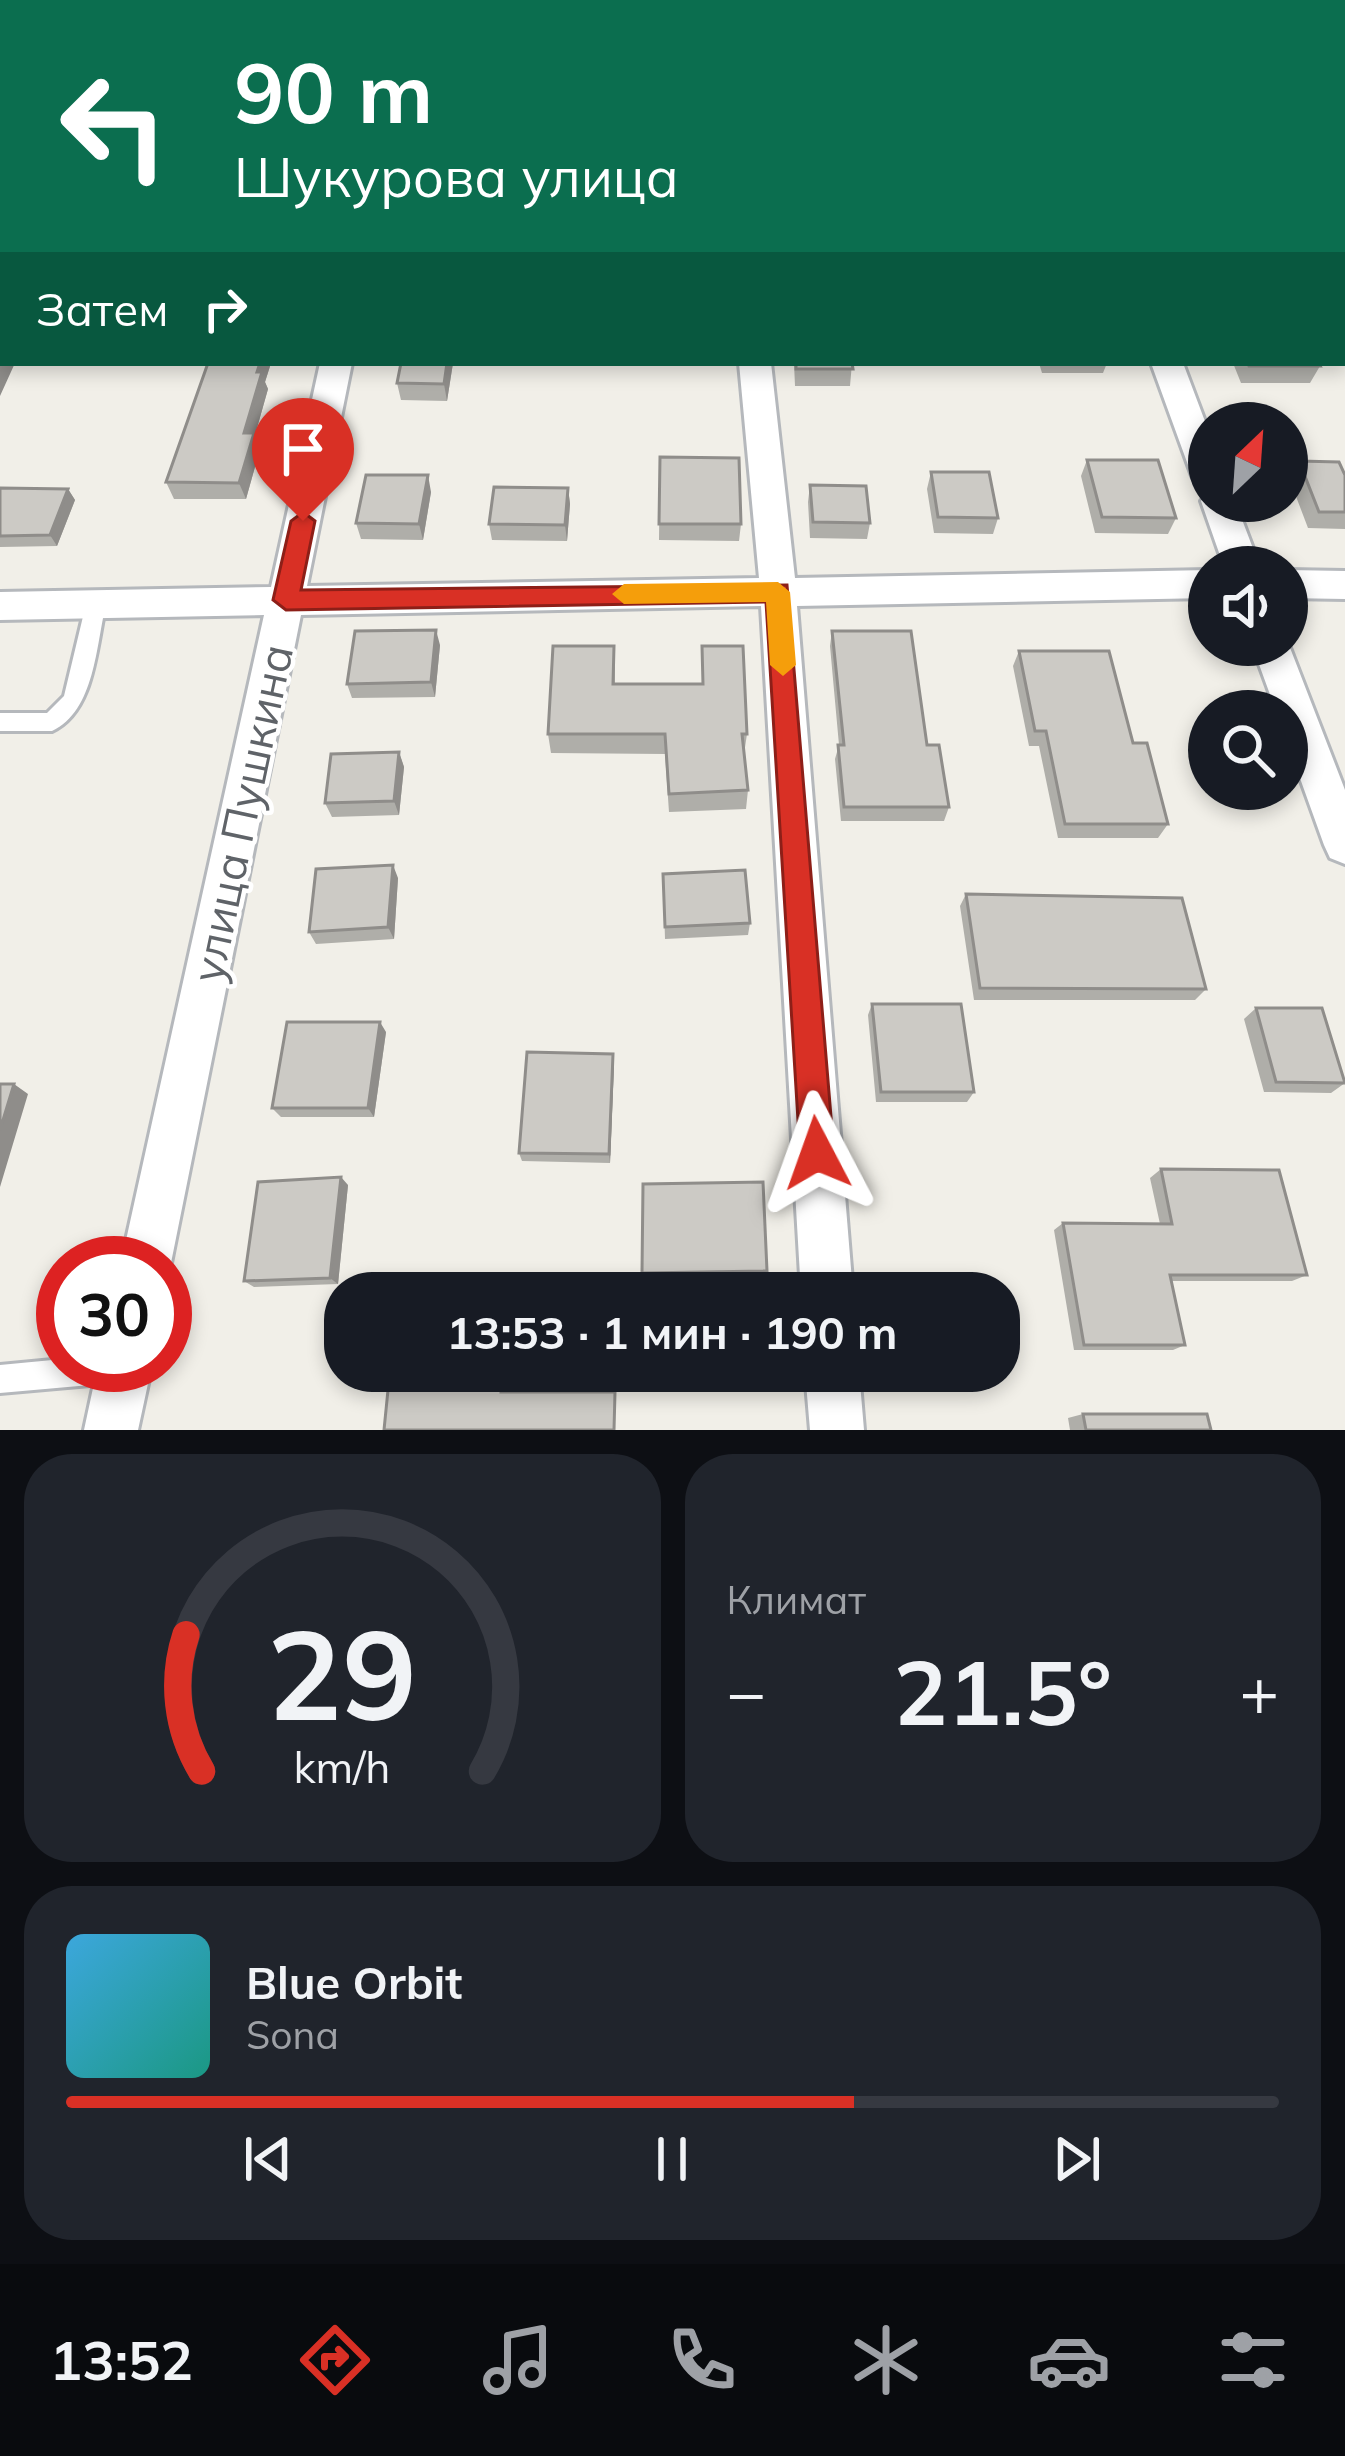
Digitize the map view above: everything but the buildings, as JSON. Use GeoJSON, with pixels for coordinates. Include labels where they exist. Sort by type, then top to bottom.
{"type":"FeatureCollection","features":[{"type":"Feature","properties":{"kind":"street","name":"улица Пушкина"},"geometry":{"type":"LineString","coordinates":[[152,1236],[335,366]]}},
{"type":"Feature","properties":{"kind":"street"},"geometry":{"type":"LineString","coordinates":[[755,366],[778,592],[826,1272]]}},
{"type":"Feature","properties":{"kind":"street"},"geometry":{"type":"LineString","coordinates":[[1168,366],[1188,419]]}},
{"type":"Feature","properties":{"kind":"street"},"geometry":{"type":"LineString","coordinates":[[0,605],[1188,584]]}},
{"type":"Feature","properties":{"kind":"street"},"geometry":{"type":"LineString","coordinates":[[1308,584],[1345,585]]}},
{"type":"Feature","properties":{"kind":"street"},"geometry":{"type":"LineString","coordinates":[[1279,666],[1345,845]]}},
{"type":"Feature","properties":{"kind":"street"},"geometry":{"type":"LineString","coordinates":[[111,1430],[119,1392]]}},
{"type":"Feature","properties":{"kind":"street"},"geometry":{"type":"LineString","coordinates":[[833,1392],[836,1430]]}},
{"type":"Feature","properties":{"kind":"lane"},"geometry":{"type":"LineString","coordinates":[[0,722],[52,722],[74,700],[97,604]]}},
{"type":"Feature","properties":{"kind":"lane"},"geometry":{"type":"LineString","coordinates":[[0,1379],[36,1376]]}},
{"type":"Feature","properties":{"kind":"slow traffic"},"geometry":{"type":"LineString","coordinates":[[624,594],[778,592],[783,665]]}},
{"type":"Feature","properties":{"kind":"route"},"geometry":{"type":"LineString","coordinates":[[303,521],[286,600],[778,592],[817,1153]]}}]}
